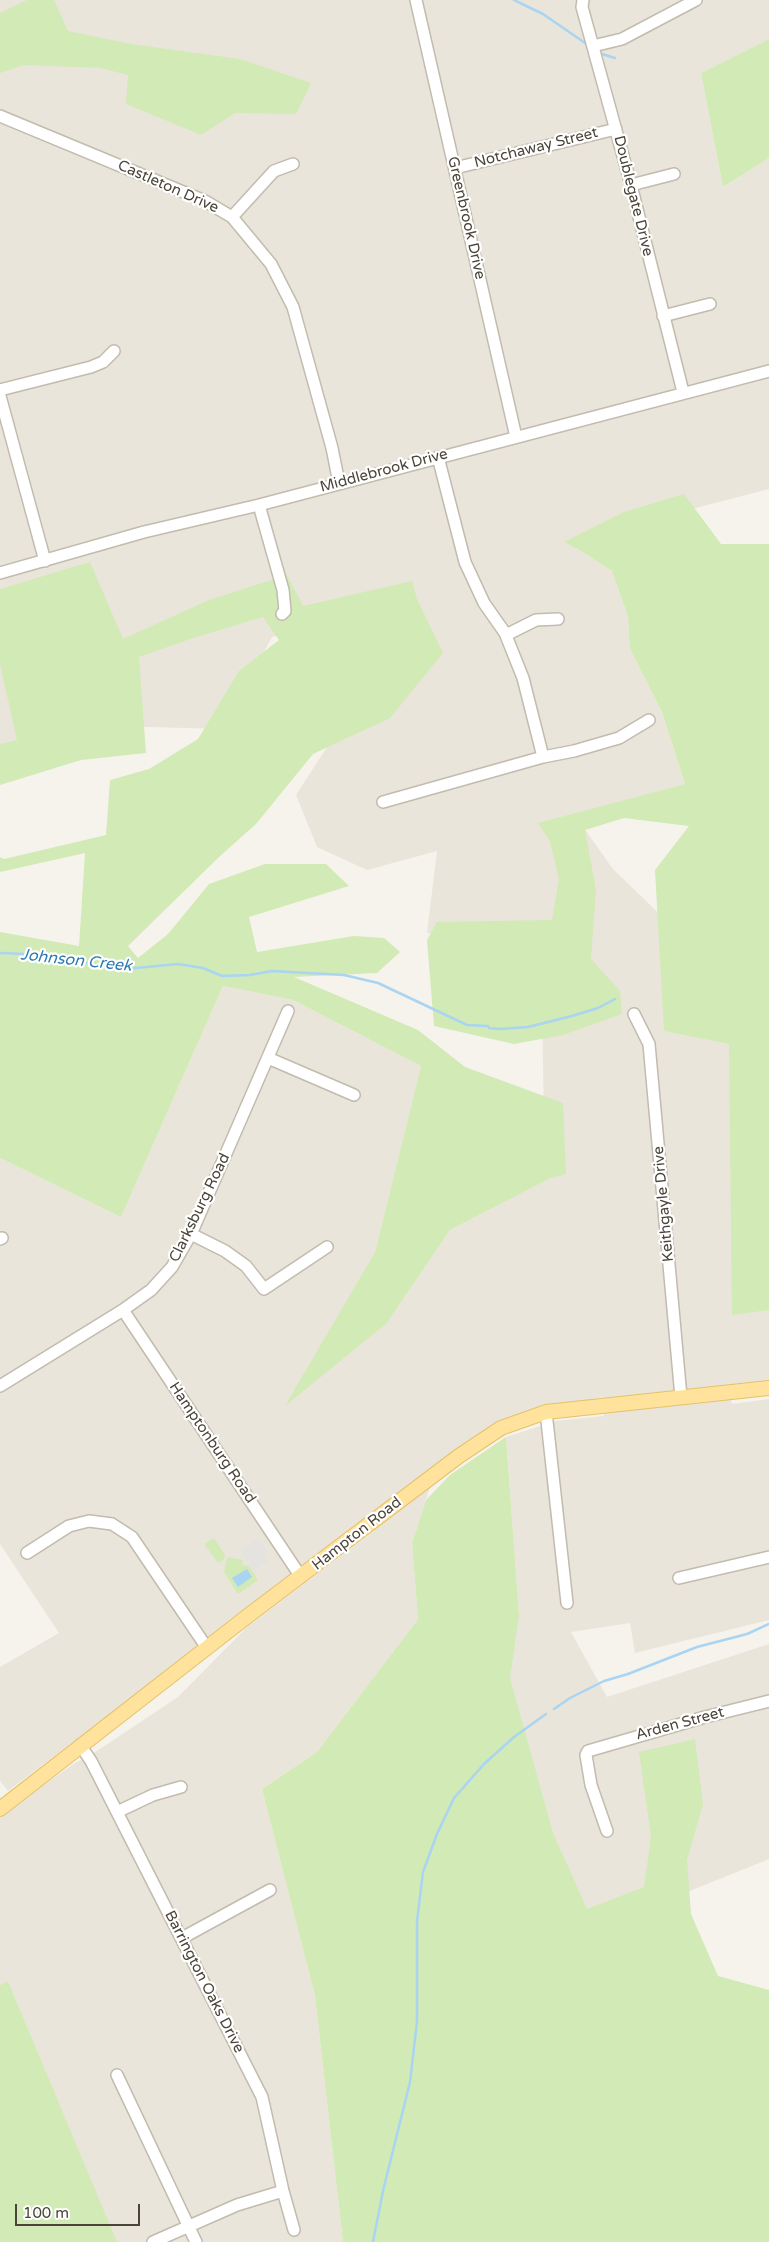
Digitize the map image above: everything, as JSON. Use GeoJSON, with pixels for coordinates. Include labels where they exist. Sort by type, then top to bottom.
{"type":"FeatureCollection","features":[{"type":"Feature","properties":{"kind":"main road","name":"Hampton Road"},"geometry":{"type":"LineString","coordinates":[[0,1809],[207,1648],[481,1441],[501,1428],[546,1412],[769,1388]]}},
{"type":"Feature","properties":{"kind":"street","name":"Greenbrook Drive"},"geometry":{"type":"LineString","coordinates":[[416,0],[516,437]]}},
{"type":"Feature","properties":{"kind":"street","name":"Doublegate Drive"},"geometry":{"type":"LineString","coordinates":[[584,0],[582,7],[631,185],[683,392]]}},
{"type":"Feature","properties":{"kind":"street"},"geometry":{"type":"LineString","coordinates":[[593,46],[622,39],[696,0]]}},
{"type":"Feature","properties":{"kind":"street","name":"Castleton Drive"},"geometry":{"type":"LineString","coordinates":[[0,116],[205,201],[232,217],[271,264],[293,307],[332,448],[339,483]]}},
{"type":"Feature","properties":{"kind":"street","name":"Notchaway Street"},"geometry":{"type":"LineString","coordinates":[[455,168],[616,129]]}},
{"type":"Feature","properties":{"kind":"street"},"geometry":{"type":"LineString","coordinates":[[232,217],[274,171],[293,164]]}},
{"type":"Feature","properties":{"kind":"street"},"geometry":{"type":"LineString","coordinates":[[631,185],[674,174]]}},
{"type":"Feature","properties":{"kind":"street"},"geometry":{"type":"LineString","coordinates":[[663,316],[710,304]]}},
{"type":"Feature","properties":{"kind":"street"},"geometry":{"type":"LineString","coordinates":[[0,390],[103,362],[114,351]]}},
{"type":"Feature","properties":{"kind":"street","name":"Middlebrook Drive"},"geometry":{"type":"LineString","coordinates":[[0,573],[144,532],[259,505],[683,392],[769,371]]}},
{"type":"Feature","properties":{"kind":"street"},"geometry":{"type":"LineString","coordinates":[[0,396],[45,561]]}},
{"type":"Feature","properties":{"kind":"street"},"geometry":{"type":"LineString","coordinates":[[438,457],[464,562],[484,603],[506,635],[523,678],[543,757]]}},
{"type":"Feature","properties":{"kind":"street"},"geometry":{"type":"LineString","coordinates":[[259,505],[282,590],[285,611],[282,614]]}},
{"type":"Feature","properties":{"kind":"street"},"geometry":{"type":"LineString","coordinates":[[506,635],[536,620],[558,619]]}},
{"type":"Feature","properties":{"kind":"street"},"geometry":{"type":"LineString","coordinates":[[382,802],[619,738],[649,720]]}},
{"type":"Feature","properties":{"kind":"street","name":"Clarksburg Road"},"geometry":{"type":"LineString","coordinates":[[0,1386],[123,1310],[151,1290],[172,1267],[191,1234],[288,1011]]}},
{"type":"Feature","properties":{"kind":"street","name":"Keithgayle Drive"},"geometry":{"type":"LineString","coordinates":[[634,1014],[649,1044],[681,1397]]}},
{"type":"Feature","properties":{"kind":"street"},"geometry":{"type":"LineString","coordinates":[[268,1058],[354,1095]]}},
{"type":"Feature","properties":{"kind":"street"},"geometry":{"type":"LineString","coordinates":[[191,1234],[225,1251],[246,1266],[264,1289],[327,1247]]}},
{"type":"Feature","properties":{"kind":"street","name":"Hamptonburg Road"},"geometry":{"type":"LineString","coordinates":[[123,1310],[301,1577]]}},
{"type":"Feature","properties":{"kind":"street"},"geometry":{"type":"LineString","coordinates":[[546,1412],[567,1604]]}},
{"type":"Feature","properties":{"kind":"street"},"geometry":{"type":"LineString","coordinates":[[27,1553],[68,1526],[89,1521],[112,1524],[132,1537],[207,1648]]}},
{"type":"Feature","properties":{"kind":"street"},"geometry":{"type":"LineString","coordinates":[[679,1578],[769,1557]]}},
{"type":"Feature","properties":{"kind":"street","name":"Arden Street"},"geometry":{"type":"LineString","coordinates":[[607,1831],[591,1785],[586,1755],[591,1749],[769,1701]]}},
{"type":"Feature","properties":{"kind":"street","name":"Barrington Oaks Drive"},"geometry":{"type":"LineString","coordinates":[[80,1745],[117,1812],[262,2097],[294,2230]]}},
{"type":"Feature","properties":{"kind":"street"},"geometry":{"type":"LineString","coordinates":[[117,1812],[153,1795],[182,1787]]}},
{"type":"Feature","properties":{"kind":"street"},"geometry":{"type":"LineString","coordinates":[[182,1938],[270,1890]]}},
{"type":"Feature","properties":{"kind":"street"},"geometry":{"type":"LineString","coordinates":[[117,2075],[196,2242]]}},
{"type":"Feature","properties":{"kind":"street"},"geometry":{"type":"LineString","coordinates":[[152,2242],[238,2205],[284,2191]]}},
{"type":"Feature","properties":{"kind":"shaded area"},"geometry":{"type":"Polygon","coordinates":[[[0,0],[769,0],[769,39],[701,73],[723,187],[769,158],[769,489],[564,542],[612,571],[628,617],[630,649],[662,712],[685,784],[574,814],[613,869],[673,927],[749,1032],[765,1310],[769,1310],[769,1381],[728,1387],[732,1404],[769,1399],[769,1620],[635,1653],[630,1623],[571,1632],[607,1697],[769,1644],[769,1859],[561,1943],[489,1630],[519,1615],[506,1437],[556,1421],[604,1416],[604,1397],[567,1404],[480,1434],[438,1462],[412,1543],[418,1619],[317,1752],[262,1789],[315,1996],[343,2242],[116,2242],[8,1981],[0,1985],[0,1807],[35,1791],[178,1697],[248,1626],[374,1531],[369,1525],[246,1611],[8,1791],[0,1781],[0,1667],[59,1633],[0,1544],[0,1158],[121,1217],[223,986],[293,1000],[421,1066],[375,1252],[341,1311],[387,1323],[450,1230],[551,1178],[544,1121],[542,1007],[548,940],[427,933],[437,851],[367,870],[317,847],[296,795],[417,599],[272,637],[222,729],[77,725],[0,752],[0,0]]]}},
{"type":"Feature","properties":{"kind":"shaded area"},"geometry":{"type":"Polygon","coordinates":[[[259,1538],[268,1552],[264,1555],[268,1562],[253,1571],[240,1550],[259,1538]]]}},
{"type":"Feature","properties":{"kind":"green space"},"geometry":{"type":"Polygon","coordinates":[[[27,0],[54,0],[68,31],[131,44],[240,59],[311,83],[296,114],[235,113],[201,135],[126,104],[128,75],[100,68],[24,65],[0,73],[0,13],[27,0]]]}},
{"type":"Feature","properties":{"kind":"green space"},"geometry":{"type":"Polygon","coordinates":[[[769,39],[769,158],[723,187],[701,73],[769,39]]]}},
{"type":"Feature","properties":{"kind":"green space"},"geometry":{"type":"Polygon","coordinates":[[[684,494],[721,544],[769,544],[769,1310],[732,1315],[729,1044],[664,1031],[655,870],[689,826],[624,818],[585,830],[596,890],[591,959],[620,991],[622,1014],[563,1035],[514,1044],[434,1026],[427,940],[437,922],[552,920],[559,879],[550,841],[538,823],[685,784],[662,712],[630,649],[628,617],[612,571],[564,542],[624,512],[684,494]]]}},
{"type":"Feature","properties":{"kind":"green space"},"geometry":{"type":"Polygon","coordinates":[[[90,562],[123,639],[209,600],[287,575],[303,606],[412,581],[417,599],[443,653],[390,718],[313,754],[256,824],[219,857],[128,946],[138,958],[168,934],[209,884],[265,864],[326,864],[349,886],[249,917],[257,952],[354,936],[384,938],[400,952],[377,973],[294,977],[418,1030],[465,1067],[563,1103],[566,1174],[551,1178],[450,1230],[387,1323],[285,1406],[375,1252],[421,1066],[293,1000],[223,986],[121,1217],[0,1158],[0,932],[79,946],[85,853],[0,872],[0,857],[4,859],[106,835],[110,780],[149,769],[198,739],[239,671],[279,640],[263,617],[193,638],[139,657],[146,753],[81,760],[0,785],[0,744],[17,740],[0,664],[0,589],[90,562]]]}},
{"type":"Feature","properties":{"kind":"green space"},"geometry":{"type":"Polygon","coordinates":[[[506,1437],[519,1615],[510,1678],[553,1833],[587,1909],[644,1887],[651,1837],[639,1752],[695,1739],[703,1804],[687,1860],[691,1914],[718,1976],[769,1990],[769,2242],[343,2242],[315,1996],[262,1789],[317,1752],[418,1619],[412,1543],[426,1500],[450,1475],[506,1437]]]}},
{"type":"Feature","properties":{"kind":"green space"},"geometry":{"type":"Polygon","coordinates":[[[214,1538],[225,1555],[224,1559],[218,1563],[204,1544],[214,1538]]]}},
{"type":"Feature","properties":{"kind":"green space"},"geometry":{"type":"Polygon","coordinates":[[[227,1557],[243,1560],[242,1565],[249,1566],[258,1580],[238,1594],[224,1572],[227,1557]]]}},
{"type":"Feature","properties":{"kind":"green space"},"geometry":{"type":"Polygon","coordinates":[[[8,1981],[117,2242],[0,2242],[0,1985],[8,1981]]]}},
{"type":"Feature","properties":{"kind":"water"},"geometry":{"type":"Polygon","coordinates":[[[247,1569],[252,1577],[238,1587],[232,1578],[247,1569]]]}},
{"type":"Feature","properties":{"kind":"waterway"},"geometry":{"type":"LineString","coordinates":[[514,0],[543,14],[588,45]]}},
{"type":"Feature","properties":{"kind":"waterway"},"geometry":{"type":"LineString","coordinates":[[602,54],[615,58]]}},
{"type":"Feature","properties":{"kind":"waterway","name":"Johnson Creek"},"geometry":{"type":"LineString","coordinates":[[0,953],[50,955],[52,957],[125,969],[178,964],[203,968],[222,976],[250,975],[272,971],[344,975],[378,983],[467,1025],[488,1026],[489,1028],[500,1029],[528,1027],[572,1016],[598,1008],[615,999]]}},
{"type":"Feature","properties":{"kind":"waterway"},"geometry":{"type":"LineString","coordinates":[[554,1709],[570,1698],[604,1681],[628,1674],[697,1647],[747,1634],[769,1624]]}},
{"type":"Feature","properties":{"kind":"waterway"},"geometry":{"type":"LineString","coordinates":[[373,2242],[383,2191],[410,2082],[417,2022],[417,1921],[423,1872],[437,1834],[454,1798],[484,1764],[514,1737],[546,1714]]}}]}
